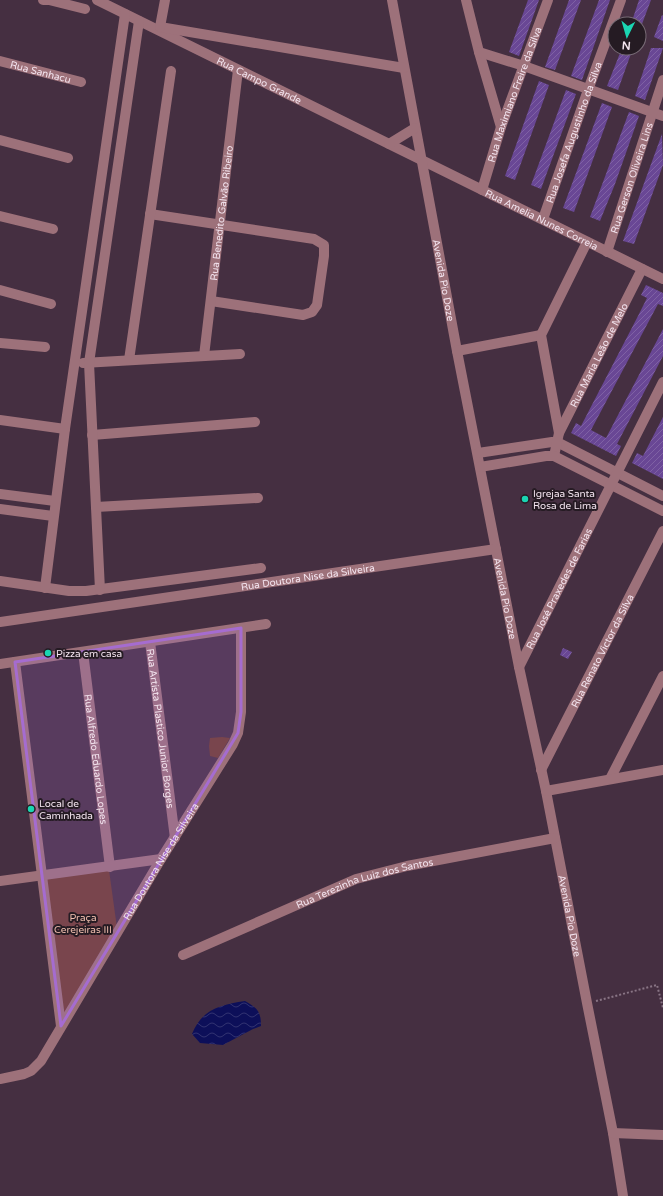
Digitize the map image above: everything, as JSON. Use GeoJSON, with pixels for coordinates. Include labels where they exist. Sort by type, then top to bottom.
{"type":"FeatureCollection","features":[{"type":"Feature","properties":{"kind":"street"},"geometry":{"type":"LineString","coordinates":[[43,0],[49,0],[85,9]]}},
{"type":"Feature","properties":{"kind":"street","name":"Rua Campo Grande"},"geometry":{"type":"LineString","coordinates":[[97,0],[421,160]]}},
{"type":"Feature","properties":{"kind":"street"},"geometry":{"type":"LineString","coordinates":[[160,27],[165,0]]}},
{"type":"Feature","properties":{"kind":"street","name":"Avenida Pio Doze"},"geometry":{"type":"LineString","coordinates":[[392,0],[457,351],[519,667],[546,791],[623,1196]]}},
{"type":"Feature","properties":{"kind":"street"},"geometry":{"type":"LineString","coordinates":[[466,0],[501,127]]}},
{"type":"Feature","properties":{"kind":"street","name":"Rua Maximiano Freire da Silva"},"geometry":{"type":"LineString","coordinates":[[482,190],[501,127],[548,0]]}},
{"type":"Feature","properties":{"kind":"street","name":"Rua Josefa Augustinho da Silva"},"geometry":{"type":"LineString","coordinates":[[543,219],[588,90],[622,0]]}},
{"type":"Feature","properties":{"kind":"street"},"geometry":{"type":"LineString","coordinates":[[45,588],[65,429],[125,14]]}},
{"type":"Feature","properties":{"kind":"street"},"geometry":{"type":"LineString","coordinates":[[100,590],[90,363],[139,21]]}},
{"type":"Feature","properties":{"kind":"street"},"geometry":{"type":"LineString","coordinates":[[150,25],[404,68]]}},
{"type":"Feature","properties":{"kind":"street"},"geometry":{"type":"LineString","coordinates":[[480,52],[524,66],[663,116]]}},
{"type":"Feature","properties":{"kind":"street","name":"Rua Sanhacu"},"geometry":{"type":"LineString","coordinates":[[0,60],[81,82]]}},
{"type":"Feature","properties":{"kind":"street","name":"Rua Benedito Galvão Ribeiro"},"geometry":{"type":"LineString","coordinates":[[204,356],[238,70]]}},
{"type":"Feature","properties":{"kind":"street"},"geometry":{"type":"LineString","coordinates":[[129,360],[171,71]]}},
{"type":"Feature","properties":{"kind":"street","name":"Rua Gerson Oliveira Lins"},"geometry":{"type":"LineString","coordinates":[[607,252],[663,80]]}},
{"type":"Feature","properties":{"kind":"street"},"geometry":{"type":"LineString","coordinates":[[389,144],[415,128]]}},
{"type":"Feature","properties":{"kind":"street"},"geometry":{"type":"LineString","coordinates":[[0,140],[68,158]]}},
{"type":"Feature","properties":{"kind":"street","name":"Rua Amelia Nunes Correia"},"geometry":{"type":"LineString","coordinates":[[421,160],[663,279]]}},
{"type":"Feature","properties":{"kind":"street"},"geometry":{"type":"LineString","coordinates":[[99,194],[113,196]]}},
{"type":"Feature","properties":{"kind":"street"},"geometry":{"type":"LineString","coordinates":[[150,214],[314,240],[324,245],[318,305],[312,312],[303,315],[211,301]]}},
{"type":"Feature","properties":{"kind":"street"},"geometry":{"type":"LineString","coordinates":[[0,216],[53,229]]}},
{"type":"Feature","properties":{"kind":"street"},"geometry":{"type":"LineString","coordinates":[[554,456],[558,438],[541,335],[587,242]]}},
{"type":"Feature","properties":{"kind":"street","name":"Rua Maria Leão de Melo"},"geometry":{"type":"LineString","coordinates":[[558,438],[642,269]]}},
{"type":"Feature","properties":{"kind":"street"},"geometry":{"type":"LineString","coordinates":[[0,290],[51,304]]}},
{"type":"Feature","properties":{"kind":"street"},"geometry":{"type":"LineString","coordinates":[[457,351],[541,335]]}},
{"type":"Feature","properties":{"kind":"street"},"geometry":{"type":"LineString","coordinates":[[0,343],[45,347]]}},
{"type":"Feature","properties":{"kind":"street"},"geometry":{"type":"LineString","coordinates":[[75,363],[240,354]]}},
{"type":"Feature","properties":{"kind":"street","name":"Rua José Praxedes de Farias"},"geometry":{"type":"LineString","coordinates":[[519,667],[663,382]]}},
{"type":"Feature","properties":{"kind":"street"},"geometry":{"type":"LineString","coordinates":[[0,420],[65,429]]}},
{"type":"Feature","properties":{"kind":"street"},"geometry":{"type":"LineString","coordinates":[[92,434],[255,422]]}},
{"type":"Feature","properties":{"kind":"street"},"geometry":{"type":"LineString","coordinates":[[478,453],[552,442],[558,438]]}},
{"type":"Feature","properties":{"kind":"street"},"geometry":{"type":"LineString","coordinates":[[558,438],[617,472],[663,496]]}},
{"type":"Feature","properties":{"kind":"street"},"geometry":{"type":"LineString","coordinates":[[480,467],[554,456],[663,511]]}},
{"type":"Feature","properties":{"kind":"street"},"geometry":{"type":"LineString","coordinates":[[0,494],[55,501]]}},
{"type":"Feature","properties":{"kind":"street"},"geometry":{"type":"LineString","coordinates":[[96,507],[258,498]]}},
{"type":"Feature","properties":{"kind":"street"},"geometry":{"type":"LineString","coordinates":[[0,509],[53,516]]}},
{"type":"Feature","properties":{"kind":"street","name":"Rua Renato Victor da Silva"},"geometry":{"type":"LineString","coordinates":[[541,770],[663,531]]}},
{"type":"Feature","properties":{"kind":"street","name":"Rua Doutora Nise da Silveira"},"geometry":{"type":"LineString","coordinates":[[0,622],[496,549]]}},
{"type":"Feature","properties":{"kind":"street"},"geometry":{"type":"LineString","coordinates":[[0,581],[69,591],[100,590],[261,568]]}},
{"type":"Feature","properties":{"kind":"street"},"geometry":{"type":"LineString","coordinates":[[0,664],[266,624]]}},
{"type":"Feature","properties":{"kind":"street","name":"Rua Doutora Nise da Silveira"},"geometry":{"type":"LineString","coordinates":[[0,1079],[31,1071],[41,1061],[161,859],[233,744],[238,733],[241,712],[240,628]]}},
{"type":"Feature","properties":{"kind":"street","name":"Rua Artista Plastico Junior Borges"},"geometry":{"type":"LineString","coordinates":[[150,642],[175,838]]}},
{"type":"Feature","properties":{"kind":"street","name":"Rua Alfredo Eduardo Lopes"},"geometry":{"type":"LineString","coordinates":[[83,652],[110,866]]}},
{"type":"Feature","properties":{"kind":"street"},"geometry":{"type":"LineString","coordinates":[[15,662],[61,1026]]}},
{"type":"Feature","properties":{"kind":"street"},"geometry":{"type":"LineString","coordinates":[[610,779],[663,676]]}},
{"type":"Feature","properties":{"kind":"street"},"geometry":{"type":"LineString","coordinates":[[546,791],[663,770]]}},
{"type":"Feature","properties":{"kind":"street","name":"Rua Terezinha Luiz dos Santos"},"geometry":{"type":"LineString","coordinates":[[183,956],[356,879],[407,866],[555,838]]}},
{"type":"Feature","properties":{"kind":"street"},"geometry":{"type":"LineString","coordinates":[[0,880],[42,876],[161,859]]}},
{"type":"Feature","properties":{"kind":"street"},"geometry":{"type":"LineString","coordinates":[[612,1133],[663,1135]]}},
{"type":"Feature","properties":{"kind":"path"},"geometry":{"type":"LineString","coordinates":[[587,1003],[658,985],[663,1008]]}},
{"type":"Feature","properties":{"kind":"highlighted area"},"geometry":{"type":"Polygon","coordinates":[[[241,628],[241,712],[238,733],[61,1026],[15,662],[241,628]]]}},
{"type":"Feature","properties":{"kind":"green space"},"geometry":{"type":"Polygon","coordinates":[[[210,738],[230,738],[218,758],[210,756],[210,738]]]}},
{"type":"Feature","properties":{"kind":"green space","name":"Praça Cerejeiras III"},"geometry":{"type":"Polygon","coordinates":[[[109,870],[118,935],[63,1025],[45,878],[109,870]]]}},
{"type":"Feature","properties":{"kind":"water"},"geometry":{"type":"Polygon","coordinates":[[[245,1001],[258,1010],[261,1026],[223,1045],[200,1043],[192,1034],[201,1019],[213,1010],[228,1004],[245,1001]]]}},
{"type":"Feature","properties":{"kind":"building"},"geometry":{"type":"Polygon","coordinates":[[[528,0],[539,0],[519,56],[509,52],[528,0]]]}},
{"type":"Feature","properties":{"kind":"building"},"geometry":{"type":"Polygon","coordinates":[[[569,0],[581,0],[555,70],[545,67],[569,0]]]}},
{"type":"Feature","properties":{"kind":"building"},"geometry":{"type":"Polygon","coordinates":[[[599,0],[610,0],[582,80],[571,76],[599,0]]]}},
{"type":"Feature","properties":{"kind":"building"},"geometry":{"type":"Polygon","coordinates":[[[639,0],[651,0],[645,16],[634,16],[639,0]]]}},
{"type":"Feature","properties":{"kind":"building"},"geometry":{"type":"Polygon","coordinates":[[[662,15],[663,16],[663,41],[654,37],[662,15]]]}},
{"type":"Feature","properties":{"kind":"building"},"geometry":{"type":"Polygon","coordinates":[[[651,48],[663,48],[645,100],[635,96],[651,48]]]}},
{"type":"Feature","properties":{"kind":"building"},"geometry":{"type":"Polygon","coordinates":[[[619,56],[630,56],[618,90],[607,86],[619,56]]]}},
{"type":"Feature","properties":{"kind":"building"},"geometry":{"type":"Polygon","coordinates":[[[539,81],[549,85],[515,180],[505,176],[539,81]]]}},
{"type":"Feature","properties":{"kind":"building"},"geometry":{"type":"Polygon","coordinates":[[[566,90],[576,94],[541,189],[531,185],[566,90]]]}},
{"type":"Feature","properties":{"kind":"building"},"geometry":{"type":"Polygon","coordinates":[[[602,103],[612,107],[574,212],[563,208],[602,103]]]}},
{"type":"Feature","properties":{"kind":"building"},"geometry":{"type":"Polygon","coordinates":[[[629,112],[639,116],[600,221],[590,217],[629,112]]]}},
{"type":"Feature","properties":{"kind":"building"},"geometry":{"type":"Polygon","coordinates":[[[662,134],[663,165],[634,244],[623,241],[662,134]]]}},
{"type":"Feature","properties":{"kind":"building"},"geometry":{"type":"Polygon","coordinates":[[[646,285],[663,293],[663,306],[658,304],[591,430],[606,438],[663,329],[663,356],[617,444],[621,446],[616,456],[571,433],[576,423],[581,426],[638,316],[647,298],[641,295],[646,285]]]}},
{"type":"Feature","properties":{"kind":"building"},"geometry":{"type":"Polygon","coordinates":[[[663,417],[663,479],[632,463],[637,453],[643,456],[663,417]]]}},
{"type":"Feature","properties":{"kind":"building"},"geometry":{"type":"Polygon","coordinates":[[[563,648],[572,652],[568,659],[560,655],[563,648]]]}},
{"type":"Feature","properties":{"kind":"place","name":"Igrejaa Santa Rosa de Lima"},"geometry":{"type":"Point","coordinates":[525,499]}},
{"type":"Feature","properties":{"kind":"place","name":"Pizza em casa"},"geometry":{"type":"Point","coordinates":[48,653]}},
{"type":"Feature","properties":{"kind":"place","name":"Local de Caminhada"},"geometry":{"type":"Point","coordinates":[31,809]}}]}
